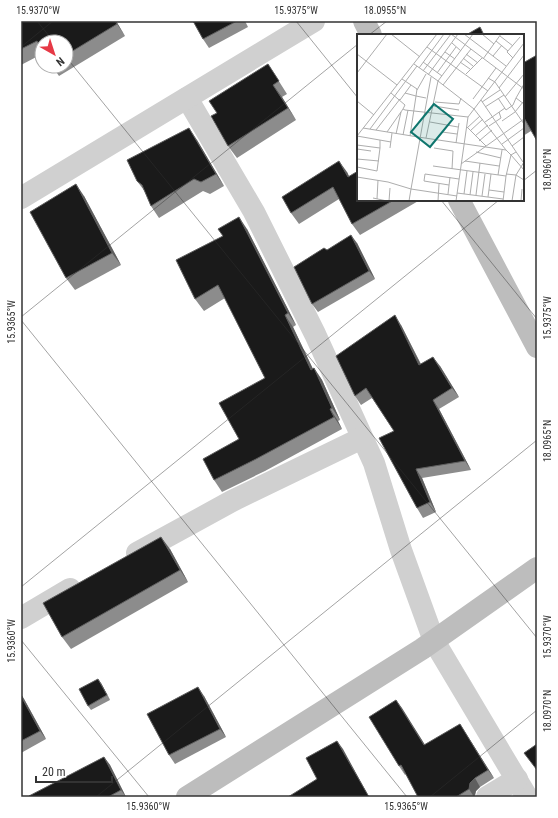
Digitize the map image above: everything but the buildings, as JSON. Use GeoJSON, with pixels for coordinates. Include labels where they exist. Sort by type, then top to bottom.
{"type":"FeatureCollection","features":[{"type":"Feature","properties":{"kind":"street"},"geometry":{"type":"LineString","coordinates":[[21,198],[314,21]]}},
{"type":"Feature","properties":{"kind":"street"},"geometry":{"type":"LineString","coordinates":[[364,21],[370,34]]}},
{"type":"Feature","properties":{"kind":"street"},"geometry":{"type":"LineString","coordinates":[[187,98],[254,212],[315,334],[374,463],[401,550],[434,641],[522,788],[487,797]]}},
{"type":"Feature","properties":{"kind":"street"},"geometry":{"type":"LineString","coordinates":[[460,201],[537,347]]}},
{"type":"Feature","properties":{"kind":"street"},"geometry":{"type":"LineString","coordinates":[[121,561],[232,501],[362,438]]}},
{"type":"Feature","properties":{"kind":"street"},"geometry":{"type":"LineString","coordinates":[[187,797],[434,641],[537,568]]}},
{"type":"Feature","properties":{"kind":"street"},"geometry":{"type":"LineString","coordinates":[[21,618],[86,580]]}}]}
